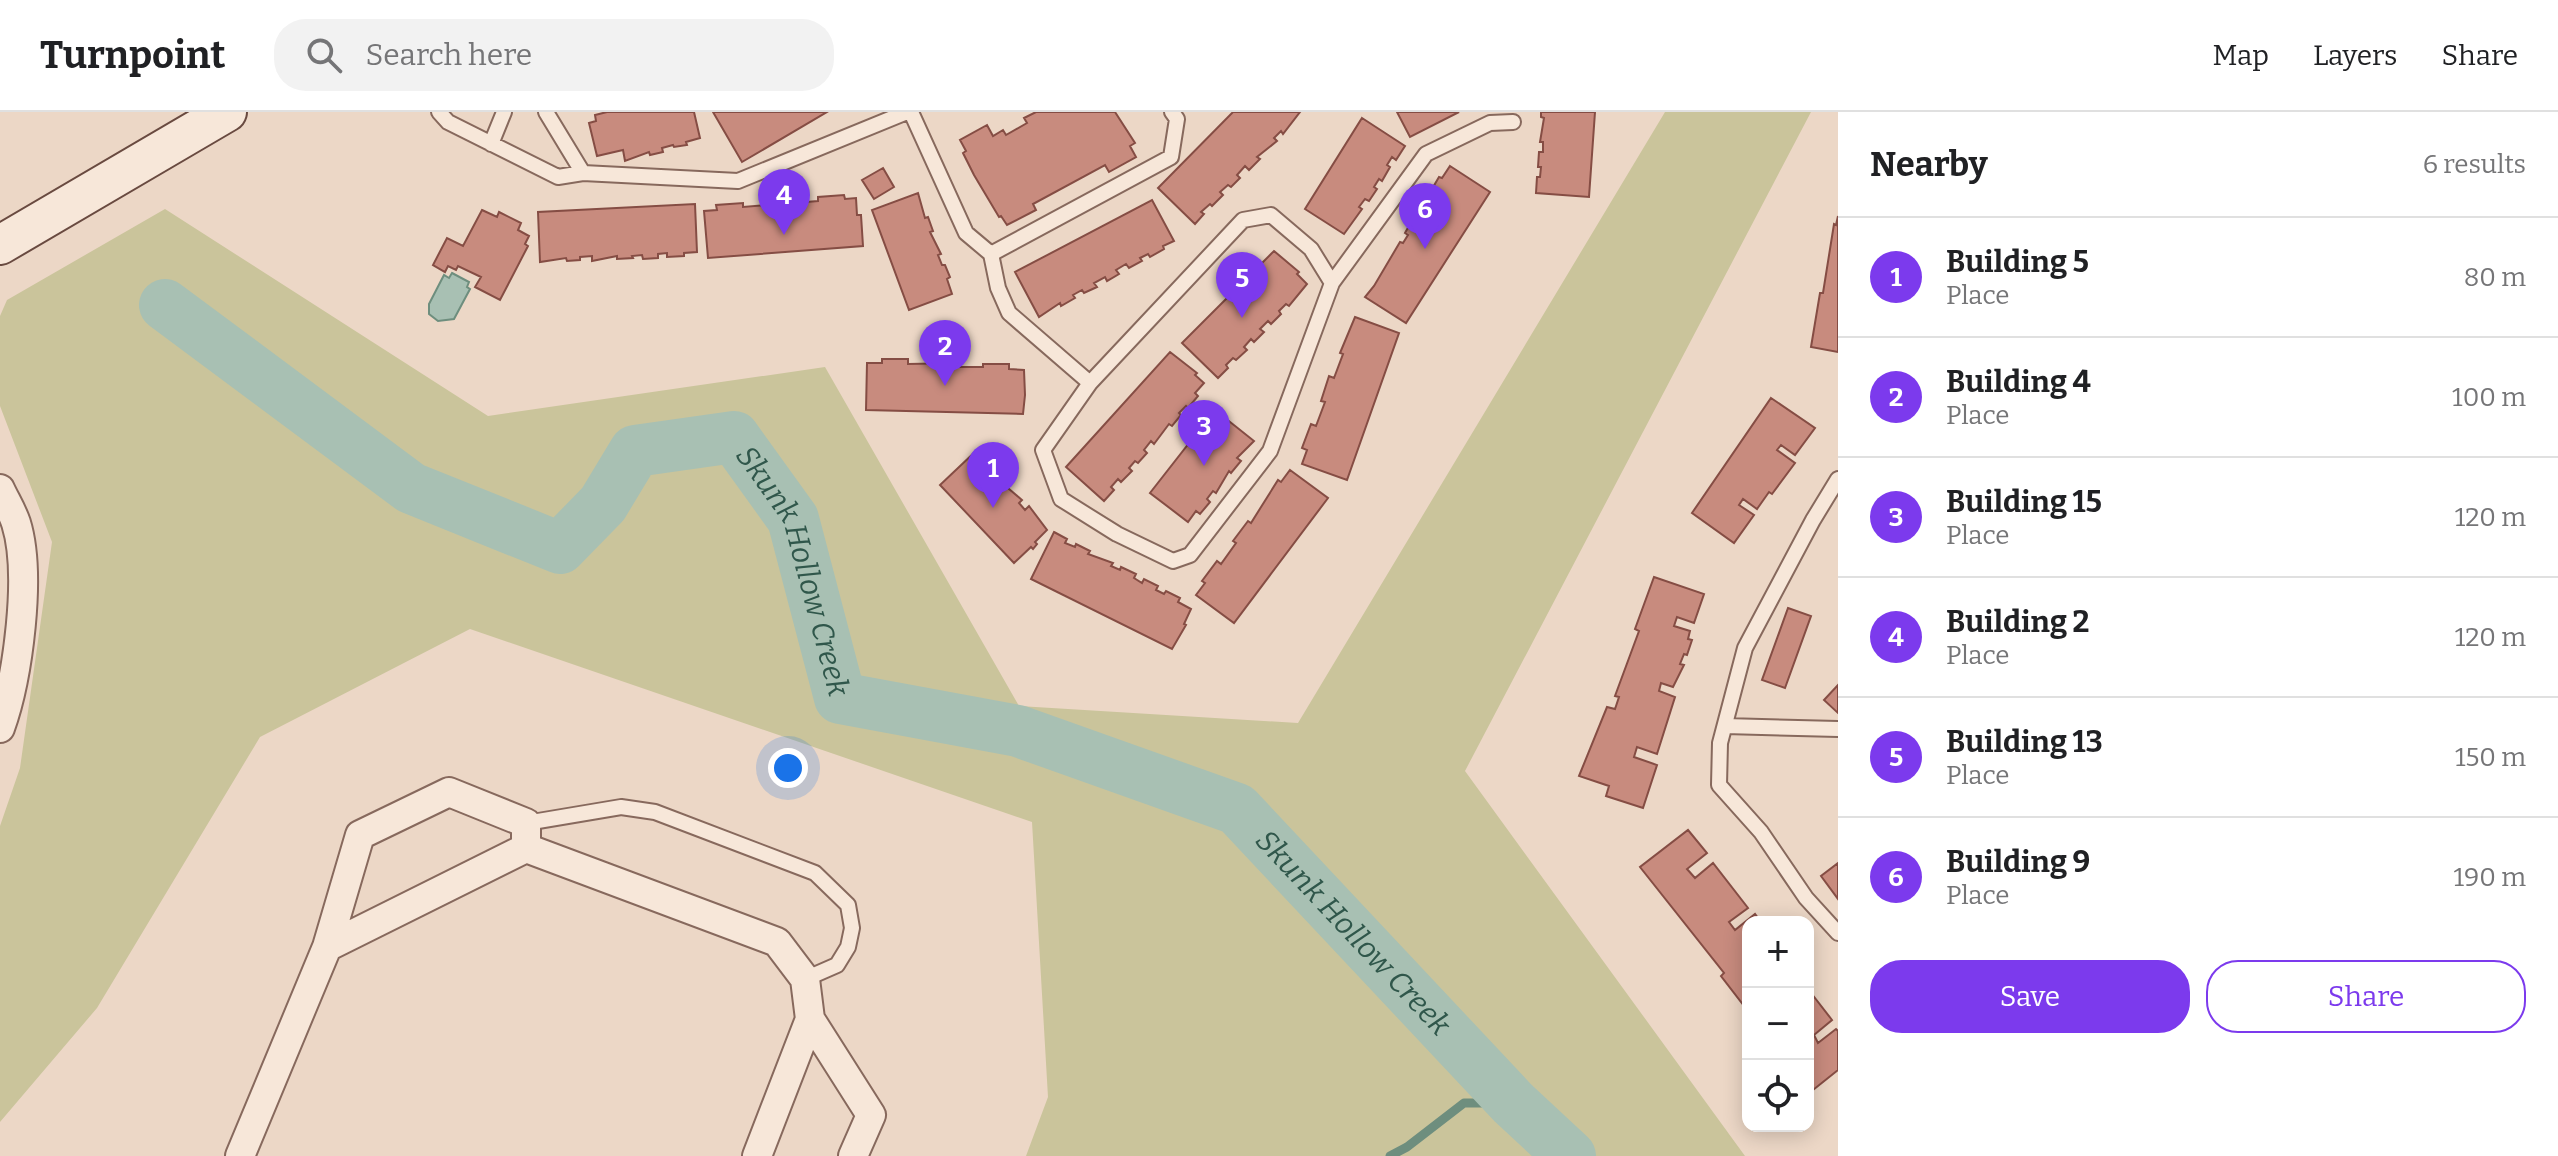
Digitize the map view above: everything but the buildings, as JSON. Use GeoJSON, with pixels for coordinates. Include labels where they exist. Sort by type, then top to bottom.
{"type":"FeatureCollection","features":[{"type":"Feature","properties":{"kind":"main road"},"geometry":{"type":"LineString","coordinates":[[0,245],[227,112]]}},
{"type":"Feature","properties":{"kind":"street"},"geometry":{"type":"LineString","coordinates":[[0,489],[16,524],[22,562],[22,616],[0,728]]}},
{"type":"Feature","properties":{"kind":"street"},"geometry":{"type":"LineString","coordinates":[[240,1156],[327,947],[360,835],[449,792],[526,835],[777,942],[805,979],[810,1019],[871,1115],[853,1156]]}},
{"type":"Feature","properties":{"kind":"street"},"geometry":{"type":"LineString","coordinates":[[327,947],[526,835]]}},
{"type":"Feature","properties":{"kind":"street"},"geometry":{"type":"LineString","coordinates":[[757,1156],[810,1019]]}},
{"type":"Feature","properties":{"kind":"lane"},"geometry":{"type":"LineString","coordinates":[[439,112],[448,122],[558,177],[583,173],[738,181],[909,112],[966,233],[991,254],[998,288],[1009,313],[1090,383]]}},
{"type":"Feature","properties":{"kind":"lane"},"geometry":{"type":"LineString","coordinates":[[491,144],[504,112]]}},
{"type":"Feature","properties":{"kind":"lane"},"geometry":{"type":"LineString","coordinates":[[546,112],[583,173]]}},
{"type":"Feature","properties":{"kind":"lane"},"geometry":{"type":"LineString","coordinates":[[991,254],[1171,157],[1177,119],[1172,112]]}},
{"type":"Feature","properties":{"kind":"lane"},"geometry":{"type":"LineString","coordinates":[[1332,283],[1311,249],[1271,215],[1243,220],[1090,383],[1043,450],[1061,499],[1117,534],[1173,561],[1190,555],[1270,451],[1332,283],[1426,154],[1490,123],[1513,122]]}},
{"type":"Feature","properties":{"kind":"lane"},"geometry":{"type":"LineString","coordinates":[[1838,479],[1745,648],[1720,743],[1719,785],[1761,832],[1806,898],[1838,933]]}},
{"type":"Feature","properties":{"kind":"lane"},"geometry":{"type":"LineString","coordinates":[[1725,726],[1838,729]]}},
{"type":"Feature","properties":{"kind":"lane"},"geometry":{"type":"LineString","coordinates":[[526,835],[621,807],[655,812],[815,873],[848,905],[852,928],[848,947],[837,965],[805,979]]}},
{"type":"Feature","properties":{"kind":"shaded area"},"geometry":{"type":"Polygon","coordinates":[[[1665,112],[1811,112],[1465,771],[1745,1156],[1026,1156],[1048,1097],[1032,822],[470,629],[260,737],[97,1008],[0,1122],[0,826],[20,768],[52,542],[0,406],[0,316],[7,300],[165,209],[488,416],[825,367],[1019,706],[1298,723],[1665,112]]]}},
{"type":"Feature","properties":{"kind":"shaded area"},"geometry":{"type":"Polygon","coordinates":[[[452,273],[469,282],[467,287],[470,289],[454,319],[438,321],[429,314],[429,304],[444,275],[449,278],[452,273]]]}},
{"type":"Feature","properties":{"kind":"waterway","name":"Skunk Hollow Creek"},"geometry":{"type":"LineString","coordinates":[[165,305],[411,488],[560,548],[603,504],[635,451],[734,437],[793,519],[840,698],[1018,731],[1237,809],[1513,1103],[1570,1156]]}},
{"type":"Feature","properties":{"kind":"waterway"},"geometry":{"type":"LineString","coordinates":[[1390,1156],[1407,1147],[1464,1103],[1513,1103]]}},
{"type":"Feature","properties":{"kind":"place","name":"Building 2"},"geometry":{"type":"Point","coordinates":[784,235]}},
{"type":"Feature","properties":{"kind":"place","name":"Building 9"},"geometry":{"type":"Point","coordinates":[1425,249]}},
{"type":"Feature","properties":{"kind":"place","name":"Building 13"},"geometry":{"type":"Point","coordinates":[1242,318]}},
{"type":"Feature","properties":{"kind":"place","name":"Building 4"},"geometry":{"type":"Point","coordinates":[945,386]}},
{"type":"Feature","properties":{"kind":"place","name":"Building 15"},"geometry":{"type":"Point","coordinates":[1204,466]}},
{"type":"Feature","properties":{"kind":"place","name":"Building 5"},"geometry":{"type":"Point","coordinates":[993,508]}}]}
